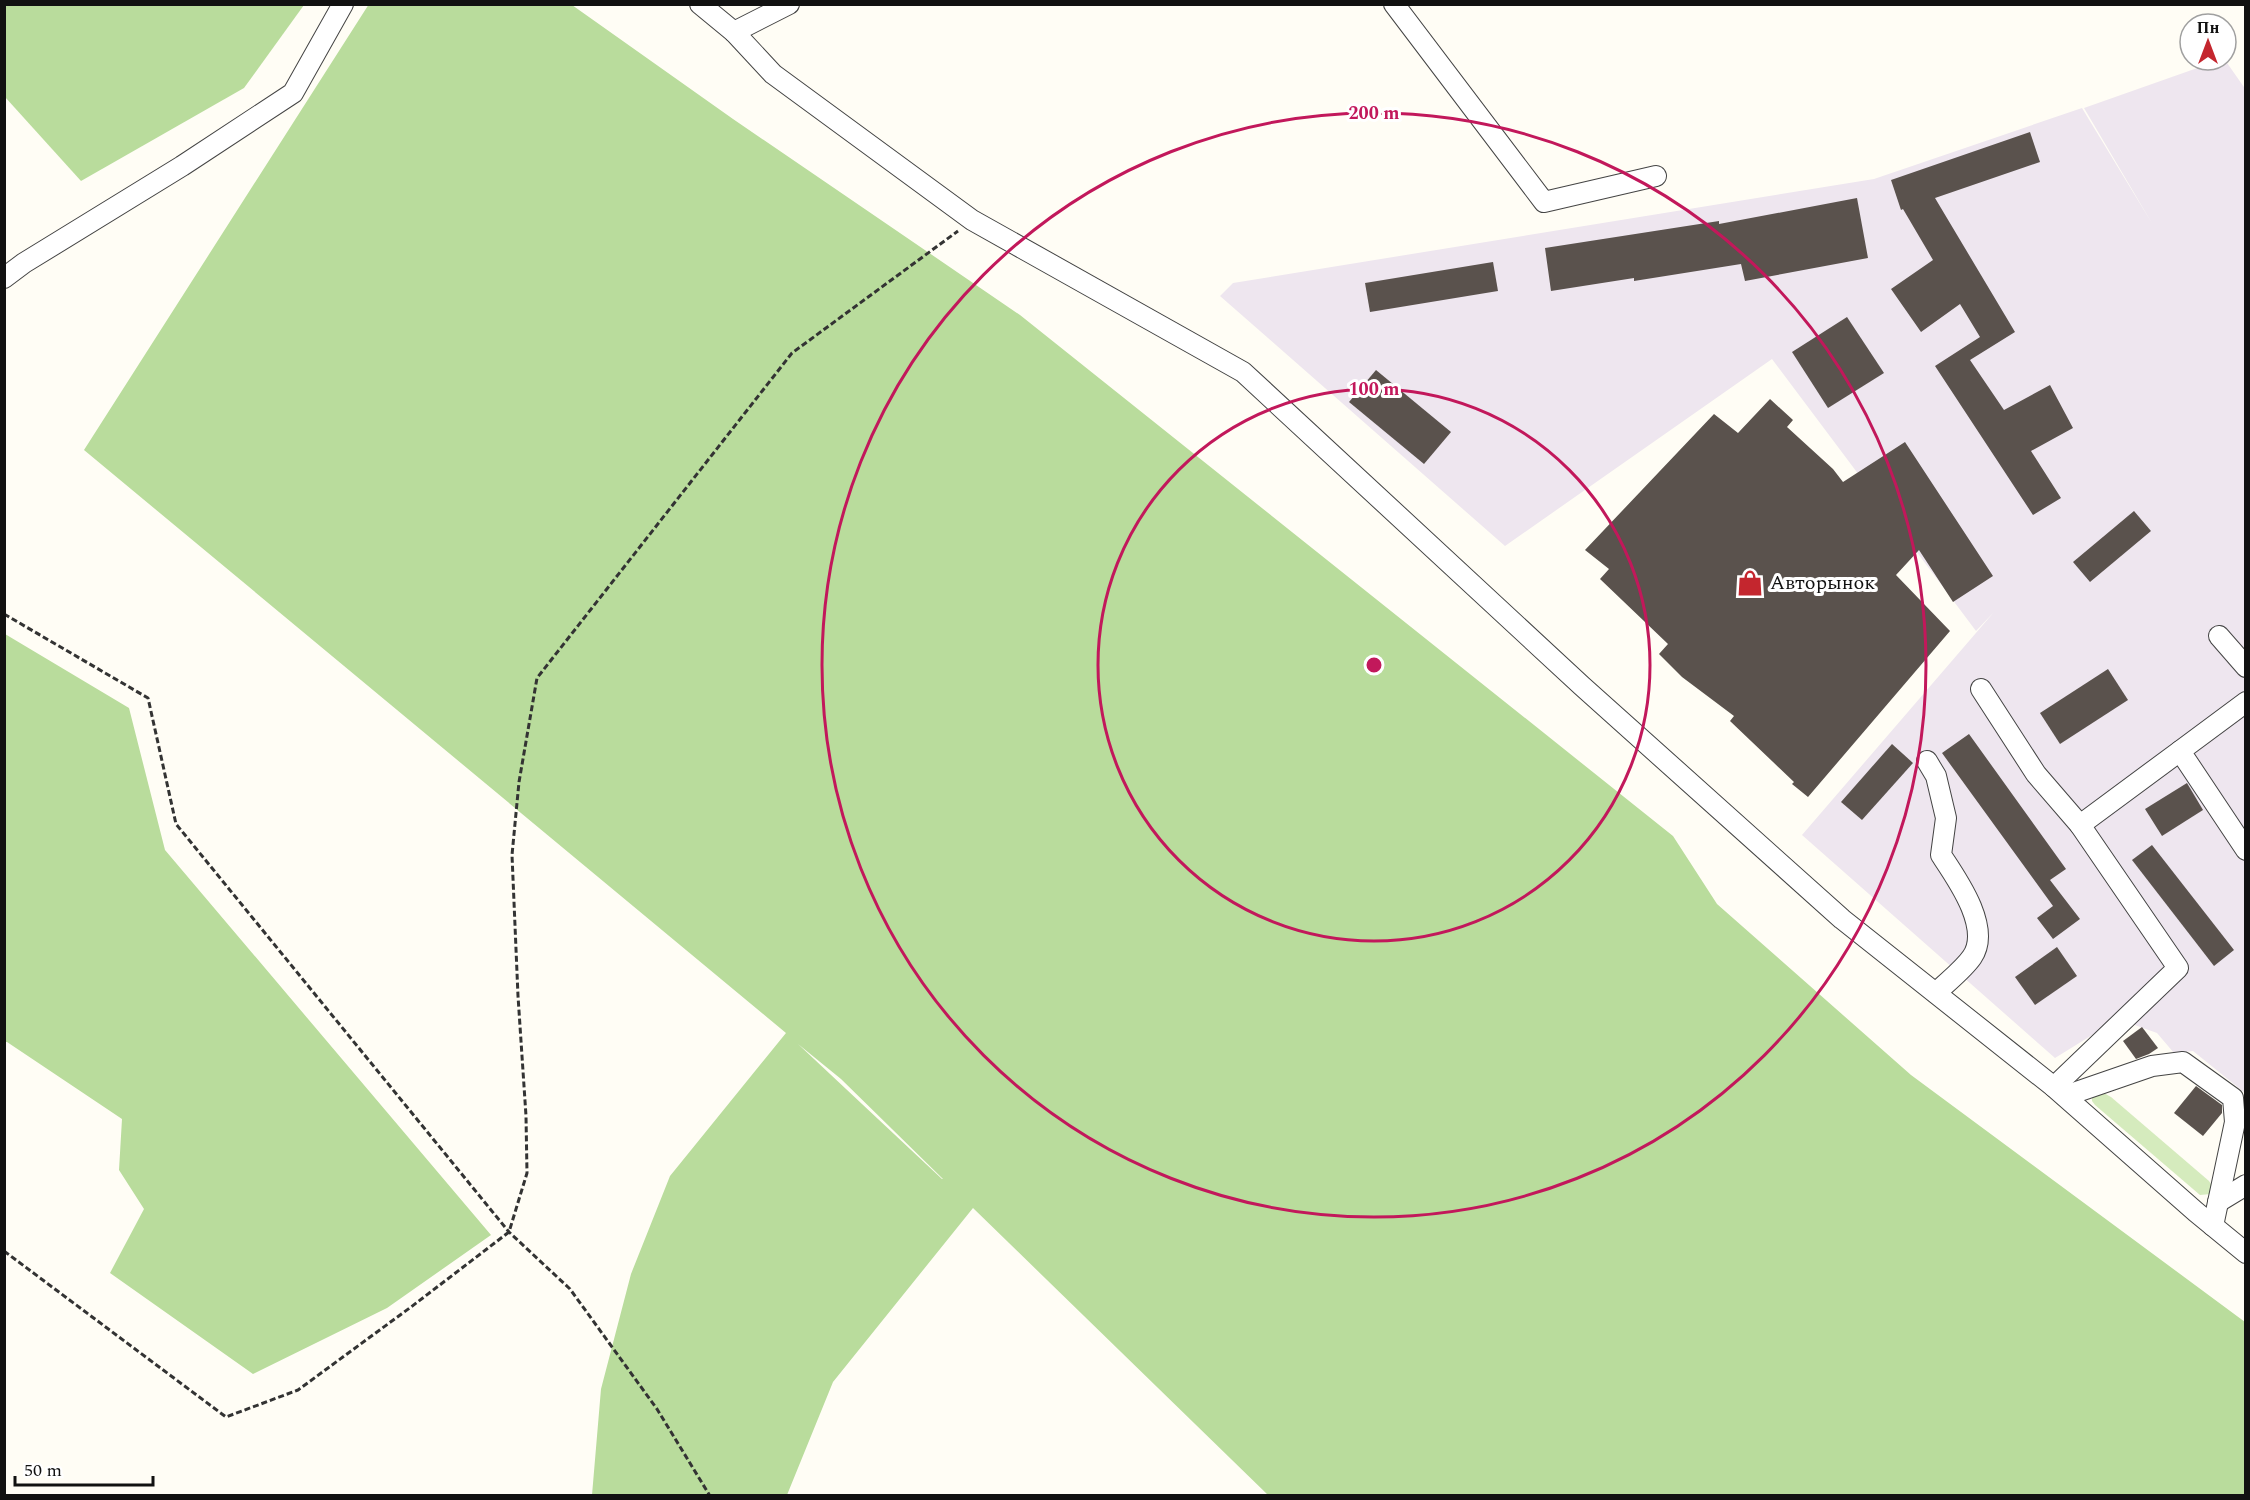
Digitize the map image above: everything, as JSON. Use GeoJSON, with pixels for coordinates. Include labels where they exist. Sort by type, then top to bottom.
{"type":"FeatureCollection","features":[{"type":"Feature","properties":{"kind":"street"},"geometry":{"type":"LineString","coordinates":[[4,278],[24,263],[182,166],[293,93],[343,4]]}},
{"type":"Feature","properties":{"kind":"street"},"geometry":{"type":"LineString","coordinates":[[700,4],[734,32],[773,74],[972,220],[1243,372],[1582,686],[1842,919],[2059,1091],[2246,1253]]}},
{"type":"Feature","properties":{"kind":"street"},"geometry":{"type":"LineString","coordinates":[[734,32],[789,4]]}},
{"type":"Feature","properties":{"kind":"street"},"geometry":{"type":"LineString","coordinates":[[1394,4],[1544,202],[1656,176]]}},
{"type":"Feature","properties":{"kind":"street"},"geometry":{"type":"LineString","coordinates":[[4,264],[24,263]]}},
{"type":"Feature","properties":{"kind":"street"},"geometry":{"type":"LineString","coordinates":[[2219,636],[2246,667]]}},
{"type":"Feature","properties":{"kind":"street"},"geometry":{"type":"LineString","coordinates":[[1981,689],[2036,774],[2080,825],[2178,968],[2059,1091]]}},
{"type":"Feature","properties":{"kind":"street"},"geometry":{"type":"LineString","coordinates":[[2080,825],[2246,702]]}},
{"type":"Feature","properties":{"kind":"street"},"geometry":{"type":"LineString","coordinates":[[2180,751],[2246,850]]}},
{"type":"Feature","properties":{"kind":"street"},"geometry":{"type":"LineString","coordinates":[[1927,760],[1936,776],[1946,818],[1941,855],[1969,898],[1979,938],[1973,956],[1936,993]]}},
{"type":"Feature","properties":{"kind":"street"},"geometry":{"type":"LineString","coordinates":[[2059,1091],[2152,1066],[2184,1062],[2233,1098],[2235,1122],[2213,1226]]}},
{"type":"Feature","properties":{"kind":"street"},"geometry":{"type":"LineString","coordinates":[[2218,1202],[2246,1185]]}},
{"type":"Feature","properties":{"kind":"path"},"geometry":{"type":"LineString","coordinates":[[4,1251],[226,1417],[298,1390],[508,1232],[527,1173],[512,855],[519,782],[537,678],[792,353],[972,220]]}},
{"type":"Feature","properties":{"kind":"path"},"geometry":{"type":"LineString","coordinates":[[4,614],[148,698],[176,824],[508,1232],[570,1289],[657,1409],[710,1496]]}},
{"type":"Feature","properties":{"kind":"shaded area"},"geometry":{"type":"Polygon","coordinates":[[[2186,72],[2233,72],[2246,90],[2245,1093],[2193,1051],[2174,1053],[2157,1033],[2118,1019],[2055,1058],[1802,835],[1994,612],[1976,631],[1772,359],[1505,546],[1220,296],[1233,283],[1874,179],[2082,108],[2153,225],[2084,108],[2186,72]]]}},
{"type":"Feature","properties":{"kind":"green space"},"geometry":{"type":"Polygon","coordinates":[[[369,4],[572,5],[733,119],[1020,315],[1673,836],[1717,904],[1911,1075],[2245,1322],[2245,1495],[1268,1495],[973,1208],[833,1382],[787,1495],[592,1495],[601,1389],[631,1274],[670,1176],[786,1033],[84,450],[369,4]],[[798,1044],[943,1179],[841,1079],[798,1044]]]}},
{"type":"Feature","properties":{"kind":"green space"},"geometry":{"type":"Polygon","coordinates":[[[4,5],[304,5],[244,88],[81,181],[5,97],[4,5]]]}},
{"type":"Feature","properties":{"kind":"green space"},"geometry":{"type":"Polygon","coordinates":[[[5,634],[129,708],[165,850],[491,1235],[387,1308],[253,1374],[110,1273],[144,1209],[119,1170],[122,1119],[5,1042],[5,634]]]}},
{"type":"Feature","properties":{"kind":"green space"},"geometry":{"type":"Polygon","coordinates":[[[2102,1092],[2111,1097],[2209,1181],[2212,1186],[2211,1194],[2200,1195],[2095,1105],[2092,1095],[2102,1092]]]}},
{"type":"Feature","properties":{"kind":"building"},"geometry":{"type":"Polygon","coordinates":[[[2030,132],[2040,162],[1935,198],[2015,332],[1970,360],[2004,410],[2050,385],[2073,428],[2031,451],[2061,498],[2033,515],[1935,366],[1980,337],[1960,304],[1921,332],[1891,289],[1933,260],[1903,209],[1901,210],[1891,180],[2030,132]]]}},
{"type":"Feature","properties":{"kind":"building"},"geometry":{"type":"Polygon","coordinates":[[[1857,198],[1868,258],[1745,281],[1741,264],[1551,291],[1545,248],[1719,221],[1719,224],[1857,198]]]}},
{"type":"Feature","properties":{"kind":"building"},"geometry":{"type":"Polygon","coordinates":[[[1493,262],[1498,291],[1370,312],[1365,283],[1493,262]]]}},
{"type":"Feature","properties":{"kind":"building"},"geometry":{"type":"Polygon","coordinates":[[[1847,317],[1884,373],[1828,408],[1792,352],[1847,317]]]}},
{"type":"Feature","properties":{"kind":"building"},"geometry":{"type":"Polygon","coordinates":[[[1376,370],[1451,432],[1424,464],[1349,402],[1376,370]]]}},
{"type":"Feature","properties":{"kind":"building"},"geometry":{"type":"Polygon","coordinates":[[[1770,399],[1793,420],[1787,427],[1833,469],[1843,482],[1905,442],[1993,576],[1953,602],[1919,550],[1896,575],[1950,631],[1808,797],[1792,784],[1794,782],[1730,721],[1734,716],[1682,677],[1659,654],[1668,644],[1600,579],[1609,569],[1585,550],[1714,414],[1738,433],[1770,399]]]}},
{"type":"Feature","properties":{"kind":"building"},"geometry":{"type":"Polygon","coordinates":[[[2134,511],[2151,531],[2090,582],[2073,562],[2134,511]]]}},
{"type":"Feature","properties":{"kind":"building"},"geometry":{"type":"Polygon","coordinates":[[[2108,669],[2128,700],[2060,744],[2040,713],[2108,669]]]}},
{"type":"Feature","properties":{"kind":"building"},"geometry":{"type":"Polygon","coordinates":[[[1969,734],[2066,869],[2050,880],[2080,919],[2053,939],[2037,918],[2053,906],[1942,753],[1969,734]]]}},
{"type":"Feature","properties":{"kind":"building"},"geometry":{"type":"Polygon","coordinates":[[[1892,744],[1913,763],[1862,820],[1841,802],[1892,744]]]}},
{"type":"Feature","properties":{"kind":"building"},"geometry":{"type":"Polygon","coordinates":[[[2187,783],[2203,810],[2162,836],[2145,809],[2187,783]]]}},
{"type":"Feature","properties":{"kind":"building"},"geometry":{"type":"Polygon","coordinates":[[[2152,845],[2234,950],[2214,966],[2132,860],[2152,845]]]}},
{"type":"Feature","properties":{"kind":"building"},"geometry":{"type":"Polygon","coordinates":[[[2057,947],[2077,976],[2035,1005],[2015,977],[2057,947]]]}},
{"type":"Feature","properties":{"kind":"building"},"geometry":{"type":"Polygon","coordinates":[[[2142,1027],[2158,1048],[2136,1059],[2123,1041],[2142,1027]]]}},
{"type":"Feature","properties":{"kind":"building"},"geometry":{"type":"Polygon","coordinates":[[[2196,1086],[2222,1105],[2222,1113],[2203,1136],[2174,1113],[2196,1086]]]}},
{"type":"Feature","properties":{"kind":"place","name":"Авторынок"},"geometry":{"type":"Point","coordinates":[1750,583]}}]}
